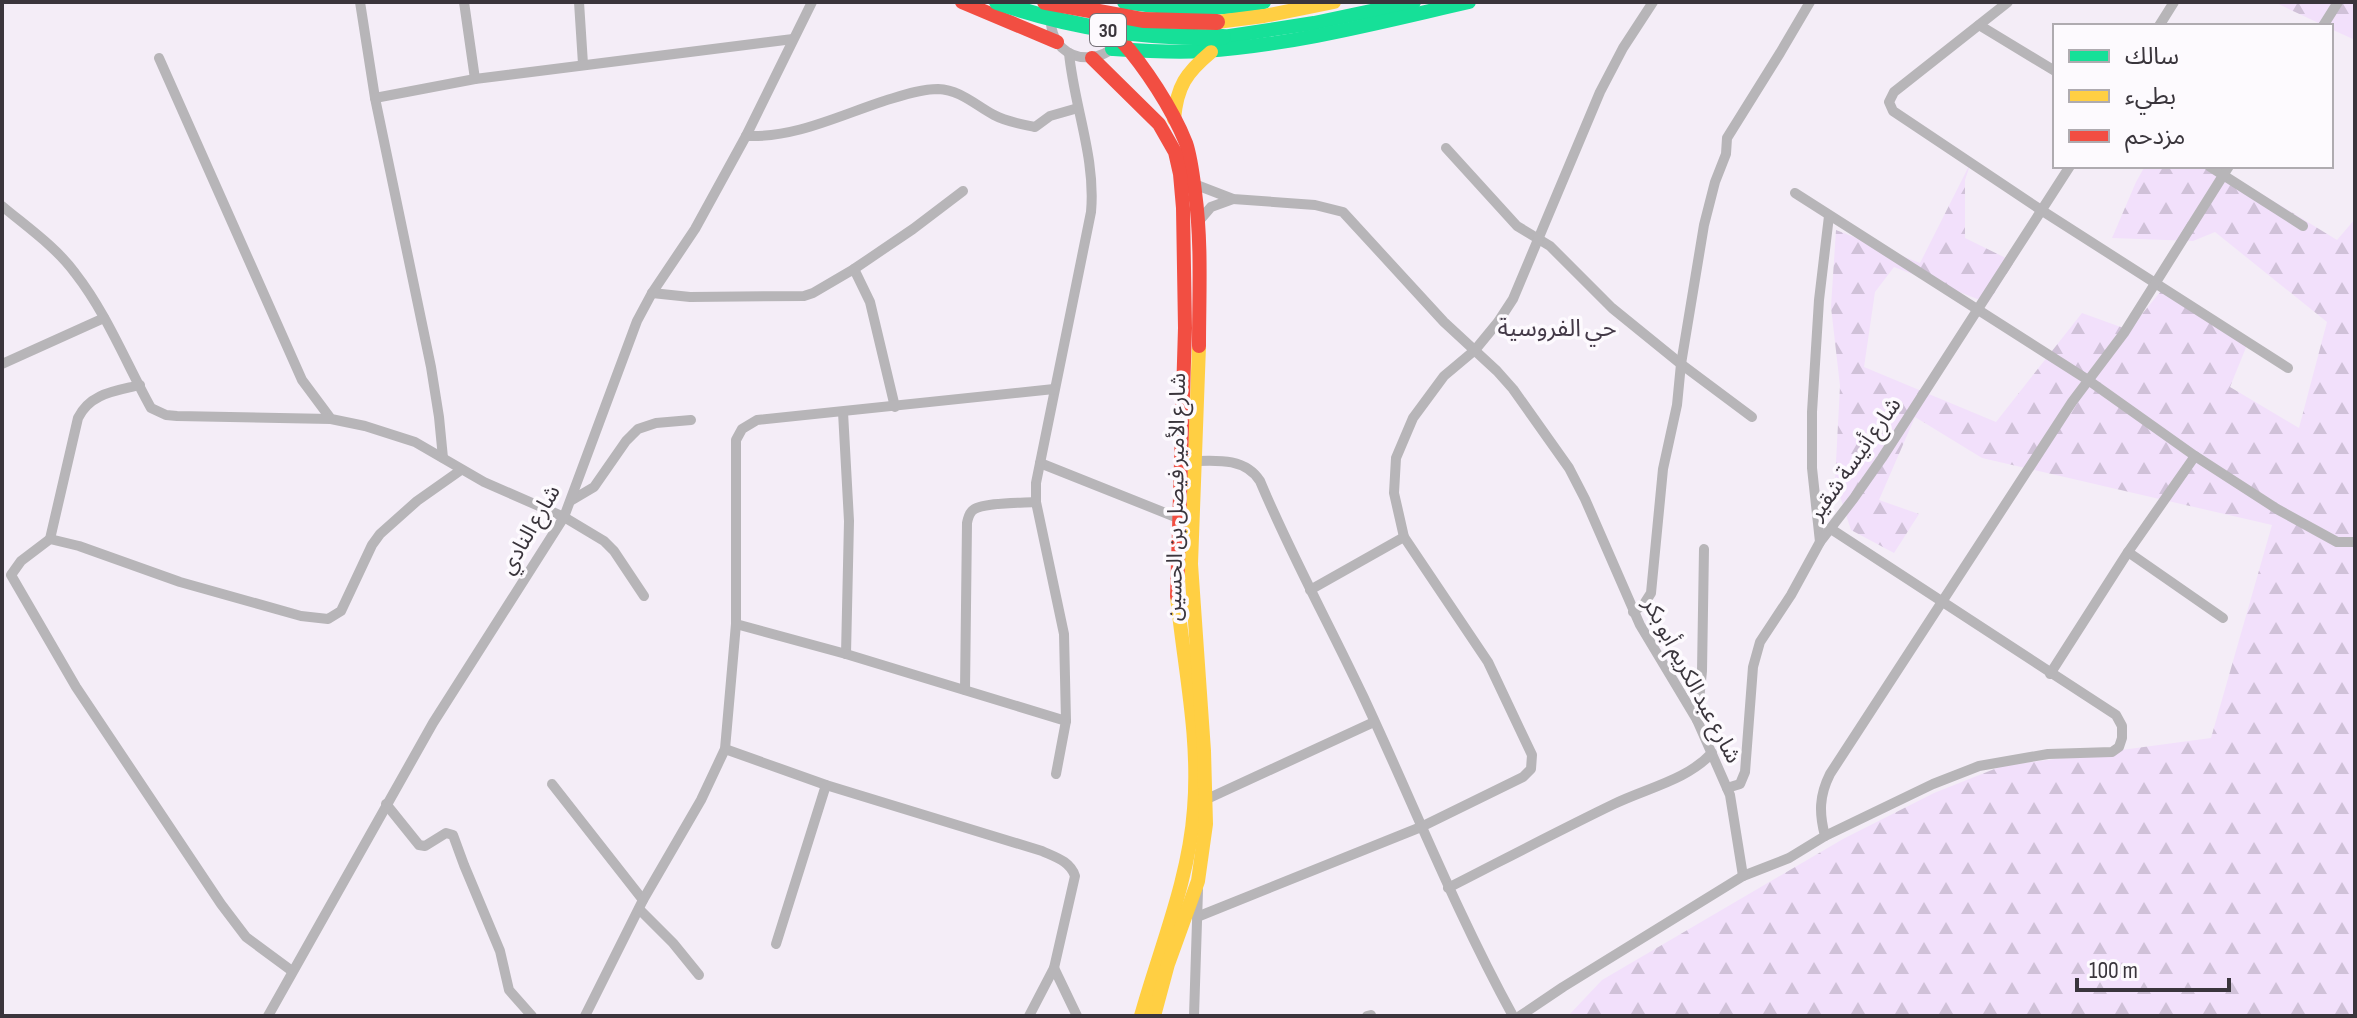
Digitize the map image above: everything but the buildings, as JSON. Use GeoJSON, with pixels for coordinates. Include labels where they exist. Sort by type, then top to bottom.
{"type":"FeatureCollection","features":[{"type":"Feature","properties":{"kind":"street"},"geometry":{"type":"LineString","coordinates":[[360,2],[375,98],[431,367],[443,458]]}},
{"type":"Feature","properties":{"kind":"street"},"geometry":{"type":"LineString","coordinates":[[464,2],[475,79]]}},
{"type":"Feature","properties":{"kind":"street"},"geometry":{"type":"LineString","coordinates":[[579,2],[583,64]]}},
{"type":"Feature","properties":{"kind":"street","name":"شارع النادي"},"geometry":{"type":"LineString","coordinates":[[268,1016],[386,804],[468,666],[564,517],[637,321],[695,229],[746,136],[812,2]]}},
{"type":"Feature","properties":{"kind":"street"},"geometry":{"type":"LineString","coordinates":[[962,2],[1063,47],[1076,56],[1092,58],[1121,46],[1211,52],[1319,36],[1469,2]]}},
{"type":"Feature","properties":{"kind":"street","name":"30"},"geometry":{"type":"LineString","coordinates":[[997,2],[1044,17],[1110,31],[1196,38],[1255,33],[1414,2]]}},
{"type":"Feature","properties":{"kind":"street","name":"30"},"geometry":{"type":"LineString","coordinates":[[1045,2],[1129,18],[1200,23],[1251,19],[1334,2]]}},
{"type":"Feature","properties":{"kind":"street"},"geometry":{"type":"LineString","coordinates":[[1056,2],[1051,19],[1053,35],[1063,47],[1090,166],[1093,195],[1036,483],[1036,502],[1062,622],[1066,721],[1056,774]]}},
{"type":"Feature","properties":{"kind":"street"},"geometry":{"type":"LineString","coordinates":[[1121,46],[1125,23],[1122,2],[1154,7],[1224,8],[1264,2]]}},
{"type":"Feature","properties":{"kind":"street"},"geometry":{"type":"LineString","coordinates":[[1197,917],[1421,827],[1523,777],[1531,769],[1532,755],[1488,662],[1404,537],[1394,493],[1396,458],[1404,435],[1423,403],[1444,376],[1475,350],[1513,299],[1600,92],[1623,48],[1653,2]]}},
{"type":"Feature","properties":{"kind":"street"},"geometry":{"type":"LineString","coordinates":[[1633,612],[1644,604],[1651,593],[1660,489],[1677,405],[1704,225],[1726,154],[1727,138],[1810,2]]}},
{"type":"Feature","properties":{"kind":"street"},"geometry":{"type":"LineString","coordinates":[[2008,2],[1894,92],[1889,102],[1891,107],[1903,119],[2041,210],[2288,368]]}},
{"type":"Feature","properties":{"kind":"street"},"geometry":{"type":"LineString","coordinates":[[2160,24],[2174,2]]}},
{"type":"Feature","properties":{"kind":"street"},"geometry":{"type":"LineString","coordinates":[[2324,24],[2338,2]]}},
{"type":"Feature","properties":{"kind":"street"},"geometry":{"type":"LineString","coordinates":[[1979,25],[2053,70]]}},
{"type":"Feature","properties":{"kind":"street"},"geometry":{"type":"LineString","coordinates":[[375,98],[475,79],[793,39]]}},
{"type":"Feature","properties":{"kind":"street","name":"شارع الأمير فيصل بن الحسين"},"geometry":{"type":"LineString","coordinates":[[1121,46],[1174,119],[1186,144],[1199,222],[1196,461],[1177,591],[1191,725],[1195,810],[1185,868],[1141,1016]]}},
{"type":"Feature","properties":{"kind":"street"},"geometry":{"type":"LineString","coordinates":[[1174,119],[1175,102],[1184,76],[1211,52]]}},
{"type":"Feature","properties":{"kind":"street"},"geometry":{"type":"LineString","coordinates":[[159,58],[302,380],[331,419]]}},
{"type":"Feature","properties":{"kind":"street","name":"شارع الأمير فيصل بن الحسين"},"geometry":{"type":"LineString","coordinates":[[1092,58],[1154,116],[1175,151],[1180,169],[1186,284],[1186,520],[1207,799],[1198,881],[1172,952],[1154,1016]]}},
{"type":"Feature","properties":{"kind":"street"},"geometry":{"type":"LineString","coordinates":[[746,136],[770,137],[796,131],[927,90],[954,92],[992,115],[1035,127],[1050,116],[1078,108]]}},
{"type":"Feature","properties":{"kind":"street"},"geometry":{"type":"LineString","coordinates":[[1446,148],[1511,220],[1561,256],[1596,295],[1752,417]]}},
{"type":"Feature","properties":{"kind":"street","name":"شارع أنيسة شقير"},"geometry":{"type":"LineString","coordinates":[[1727,788],[1740,784],[1745,772],[1753,667],[1760,642],[1791,595],[1820,542],[1882,458],[2069,168]]}},
{"type":"Feature","properties":{"kind":"street"},"geometry":{"type":"LineString","coordinates":[[1825,836],[1821,800],[1830,774],[2088,380],[2111,352],[2226,170],[2303,226]]}},
{"type":"Feature","properties":{"kind":"street","name":"شارع عبد الكريم أبو بكر"},"geometry":{"type":"LineString","coordinates":[[1194,184],[1233,199],[1315,205],[1343,212],[1444,322],[1513,389],[1569,468],[1633,612],[1697,720],[1727,788],[1743,876]]}},
{"type":"Feature","properties":{"kind":"street"},"geometry":{"type":"LineString","coordinates":[[652,293],[690,297],[804,296],[854,269],[963,191]]}},
{"type":"Feature","properties":{"kind":"street"},"geometry":{"type":"LineString","coordinates":[[1795,193],[2088,380],[2195,456],[2277,509],[2337,542],[2355,542]]}},
{"type":"Feature","properties":{"kind":"street"},"geometry":{"type":"LineString","coordinates":[[1199,222],[1211,207],[1233,199]]}},
{"type":"Feature","properties":{"kind":"street"},"geometry":{"type":"LineString","coordinates":[[2,206],[69,265],[104,318],[151,408],[166,415],[331,419],[415,442],[461,470],[564,517],[604,541],[644,596]]}},
{"type":"Feature","properties":{"kind":"street"},"geometry":{"type":"LineString","coordinates":[[1820,542],[1812,468],[1812,412],[1819,300],[1829,216]]}},
{"type":"Feature","properties":{"kind":"street"},"geometry":{"type":"LineString","coordinates":[[854,269],[870,302],[895,407]]}},
{"type":"Feature","properties":{"kind":"street"},"geometry":{"type":"LineString","coordinates":[[2,364],[104,318]]}},
{"type":"Feature","properties":{"kind":"street"},"geometry":{"type":"LineString","coordinates":[[140,385],[98,397],[85,406],[78,418],[50,539],[16,567],[11,575],[76,687],[221,904],[246,937],[292,971]]}},
{"type":"Feature","properties":{"kind":"street"},"geometry":{"type":"LineString","coordinates":[[585,1016],[641,904],[701,800],[725,749],[736,624],[738,435],[748,424],[757,420],[790,415],[1054,389]]}},
{"type":"Feature","properties":{"kind":"street"},"geometry":{"type":"LineString","coordinates":[[843,412],[849,521],[846,654]]}},
{"type":"Feature","properties":{"kind":"street"},"geometry":{"type":"LineString","coordinates":[[572,500],[594,487],[622,446],[638,429],[656,423],[691,420]]}},
{"type":"Feature","properties":{"kind":"street"},"geometry":{"type":"LineString","coordinates":[[2050,674],[2128,552],[2195,456]]}},
{"type":"Feature","properties":{"kind":"street"},"geometry":{"type":"LineString","coordinates":[[1196,461],[1233,462],[1252,471],[1260,481],[1374,722],[1448,888],[1513,1016]]}},
{"type":"Feature","properties":{"kind":"street"},"geometry":{"type":"LineString","coordinates":[[1040,463],[1186,520]]}},
{"type":"Feature","properties":{"kind":"street"},"geometry":{"type":"LineString","coordinates":[[50,539],[79,546],[193,586],[301,616],[328,619],[341,611],[380,534],[417,501],[461,470]]}},
{"type":"Feature","properties":{"kind":"street"},"geometry":{"type":"LineString","coordinates":[[965,690],[969,513],[984,506],[1036,502]]}},
{"type":"Feature","properties":{"kind":"street"},"geometry":{"type":"LineString","coordinates":[[1818,512],[1840,518]]}},
{"type":"Feature","properties":{"kind":"street"},"geometry":{"type":"LineString","coordinates":[[1520,1016],[1743,876],[1789,858],[1825,836],[1933,784],[1979,766],[2048,754],[2116,751],[2122,738],[2119,718],[1831,529]]}},
{"type":"Feature","properties":{"kind":"street"},"geometry":{"type":"LineString","coordinates":[[1310,590],[1404,537]]}},
{"type":"Feature","properties":{"kind":"street"},"geometry":{"type":"LineString","coordinates":[[1697,720],[1702,671],[1704,549]]}},
{"type":"Feature","properties":{"kind":"street"},"geometry":{"type":"LineString","coordinates":[[2128,552],[2223,618]]}},
{"type":"Feature","properties":{"kind":"street"},"geometry":{"type":"LineString","coordinates":[[736,624],[1066,721]]}},
{"type":"Feature","properties":{"kind":"street"},"geometry":{"type":"LineString","coordinates":[[1207,799],[1374,722]]}},
{"type":"Feature","properties":{"kind":"street"},"geometry":{"type":"LineString","coordinates":[[725,749],[826,785],[1042,851],[1071,867],[1075,876],[1054,968],[1029,1016]]}},
{"type":"Feature","properties":{"kind":"street"},"geometry":{"type":"LineString","coordinates":[[1448,888],[1617,802],[1689,771],[1702,764],[1712,753]]}},
{"type":"Feature","properties":{"kind":"street"},"geometry":{"type":"LineString","coordinates":[[552,784],[641,904],[699,975]]}},
{"type":"Feature","properties":{"kind":"street"},"geometry":{"type":"LineString","coordinates":[[776,944],[826,785]]}},
{"type":"Feature","properties":{"kind":"street"},"geometry":{"type":"LineString","coordinates":[[386,804],[419,845],[425,846],[446,833],[453,835],[500,951],[509,990],[532,1016]]}},
{"type":"Feature","properties":{"kind":"street"},"geometry":{"type":"LineString","coordinates":[[1194,1016],[1198,881]]}},
{"type":"Feature","properties":{"kind":"street"},"geometry":{"type":"LineString","coordinates":[[1054,968],[1077,1016]]}},
{"type":"Feature","properties":{"kind":"green space"},"geometry":{"type":"Polygon","coordinates":[[[2274,2],[2355,2],[2355,40],[2333,30],[2333,24],[2321,24],[2274,2]]]}},
{"type":"Feature","properties":{"kind":"green space"},"geometry":{"type":"Polygon","coordinates":[[[1971,162],[1965,180],[1965,238],[2014,262],[1988,303],[1894,267],[1875,292],[1864,367],[1996,422],[2082,313],[2129,330],[2165,286],[2249,340],[2230,387],[2299,428],[2327,322],[2215,232],[2193,241],[2112,238],[2144,168],[2219,168],[2337,240],[2355,219],[2355,1016],[1568,1016],[1602,980],[1843,839],[1934,793],[2002,766],[2211,738],[2272,525],[1982,458],[1915,417],[1879,500],[1919,514],[1894,553],[1851,530],[1835,481],[1840,386],[1831,307],[1836,230],[1920,263],[1971,162]]]}},
{"type":"Feature","properties":{"kind":"traffic: fast"},"geometry":{"type":"LineString","coordinates":[[997,2],[1053,19],[1108,30],[1165,36],[1223,37]]}},
{"type":"Feature","properties":{"kind":"traffic: fast"},"geometry":{"type":"LineString","coordinates":[[1124,2],[1194,8],[1264,2]]}},
{"type":"Feature","properties":{"kind":"traffic: fast"},"geometry":{"type":"LineString","coordinates":[[1223,37],[1314,23],[1414,2]]}},
{"type":"Feature","properties":{"kind":"traffic: fast"},"geometry":{"type":"LineString","coordinates":[[1112,49],[1192,52],[1271,44],[1469,2]]}},
{"type":"Feature","properties":{"kind":"traffic: slow"},"geometry":{"type":"LineString","coordinates":[[1217,22],[1334,2]]}},
{"type":"Feature","properties":{"kind":"traffic: slow"},"geometry":{"type":"LineString","coordinates":[[1174,119],[1184,81],[1211,52]]}},
{"type":"Feature","properties":{"kind":"traffic: slow"},"geometry":{"type":"LineString","coordinates":[[1154,1016],[1168,964],[1198,881],[1206,824],[1191,564],[1199,346]]}},
{"type":"Feature","properties":{"kind":"traffic: slow"},"geometry":{"type":"LineString","coordinates":[[1141,1016],[1180,888],[1194,809],[1193,729],[1177,596]]}},
{"type":"Feature","properties":{"kind":"traffic: jam"},"geometry":{"type":"LineString","coordinates":[[962,2],[1057,42]]}},
{"type":"Feature","properties":{"kind":"traffic: jam"},"geometry":{"type":"LineString","coordinates":[[1045,2],[1143,20],[1217,22]]}},
{"type":"Feature","properties":{"kind":"traffic: jam"},"geometry":{"type":"LineString","coordinates":[[1120,39],[1157,88],[1188,149],[1199,230],[1199,346]]}},
{"type":"Feature","properties":{"kind":"traffic: jam"},"geometry":{"type":"LineString","coordinates":[[1092,58],[1159,124],[1175,152],[1180,174],[1185,328],[1177,596]]}},
{"type":"Feature","properties":{"kind":"district","name":"حي الفروسية"},"geometry":{"type":"Point","coordinates":[1557,328]}}]}
